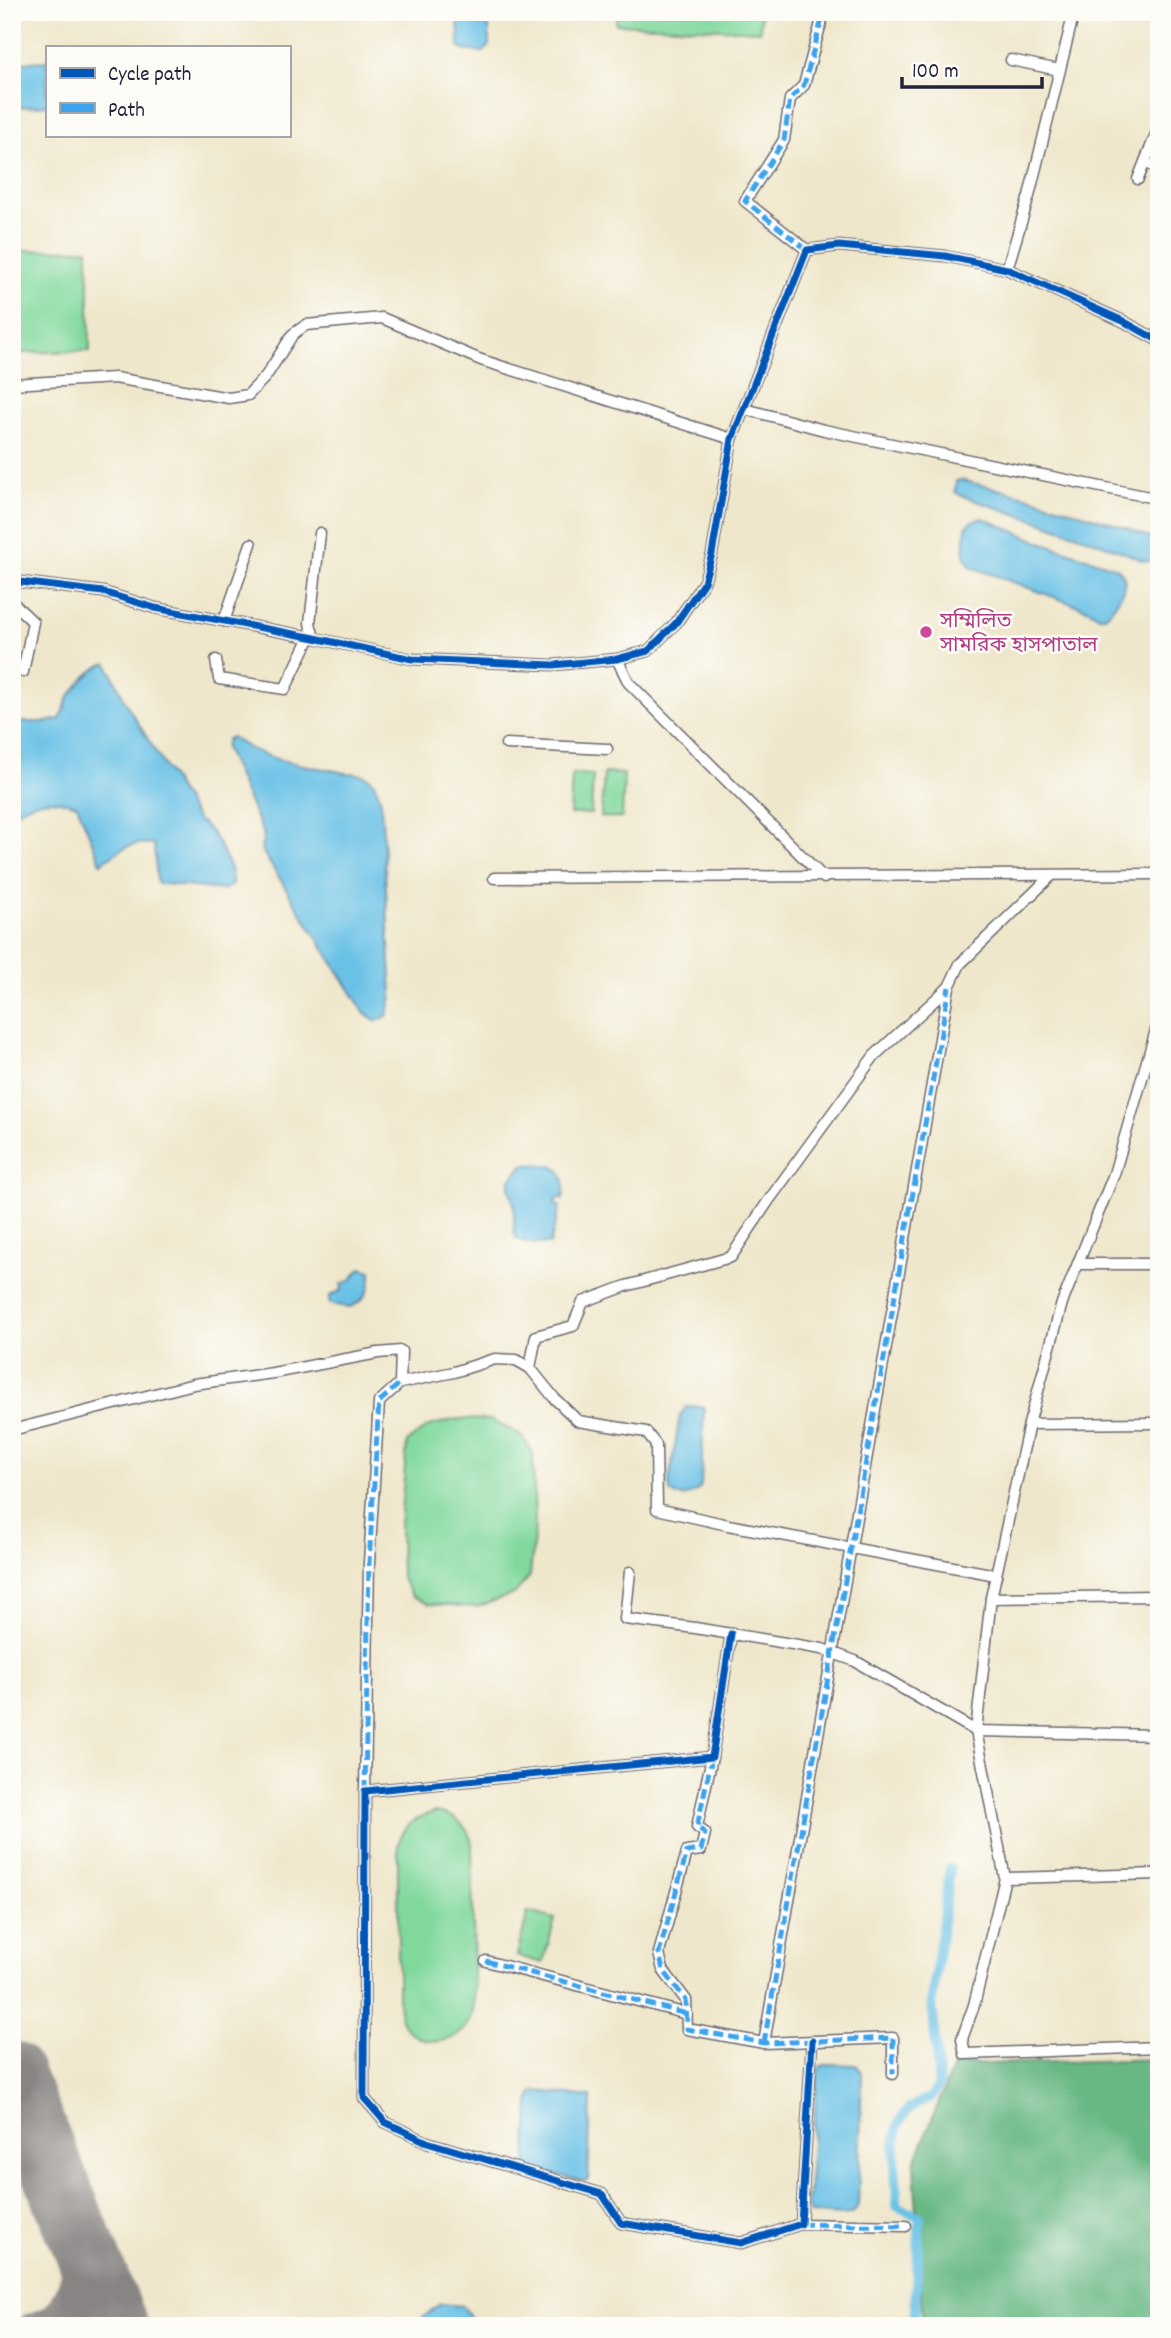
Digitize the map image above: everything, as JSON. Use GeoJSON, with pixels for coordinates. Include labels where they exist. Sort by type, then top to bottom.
{"type":"FeatureCollection","features":[{"type":"Feature","properties":{"kind":"street"},"geometry":{"type":"LineString","coordinates":[[824,12],[804,85],[790,99],[784,140],[745,201],[807,250],[839,246],[945,256],[1007,269],[1123,321],[1159,341]]}},
{"type":"Feature","properties":{"kind":"street"},"geometry":{"type":"LineString","coordinates":[[1007,269],[1029,196],[1074,12]]}},
{"type":"Feature","properties":{"kind":"street"},"geometry":{"type":"LineString","coordinates":[[1011,60],[1059,70]]}},
{"type":"Feature","properties":{"kind":"street"},"geometry":{"type":"LineString","coordinates":[[1138,180],[1159,127]]}},
{"type":"Feature","properties":{"kind":"street"},"geometry":{"type":"LineString","coordinates":[[1145,162],[1159,169]]}},
{"type":"Feature","properties":{"kind":"street"},"geometry":{"type":"LineString","coordinates":[[12,581],[103,592],[155,608],[312,637],[412,659],[553,665],[617,659],[648,651],[676,623],[704,582],[712,554],[732,439],[807,250]]}},
{"type":"Feature","properties":{"kind":"street"},"geometry":{"type":"LineString","coordinates":[[12,384],[115,378],[229,398],[248,395],[266,376],[293,334],[306,324],[382,317],[481,360],[732,439]]}},
{"type":"Feature","properties":{"kind":"street"},"geometry":{"type":"LineString","coordinates":[[745,409],[824,430],[1159,499]]}},
{"type":"Feature","properties":{"kind":"street"},"geometry":{"type":"LineString","coordinates":[[216,660],[219,678],[285,689],[312,637],[310,615],[320,533]]}},
{"type":"Feature","properties":{"kind":"street"},"geometry":{"type":"LineString","coordinates":[[224,621],[251,544]]}},
{"type":"Feature","properties":{"kind":"street"},"geometry":{"type":"LineString","coordinates":[[12,602],[33,622],[23,672]]}},
{"type":"Feature","properties":{"kind":"street"},"geometry":{"type":"LineString","coordinates":[[617,659],[629,683],[824,878]]}},
{"type":"Feature","properties":{"kind":"street"},"geometry":{"type":"LineString","coordinates":[[506,744],[607,749]]}},
{"type":"Feature","properties":{"kind":"street"},"geometry":{"type":"LineString","coordinates":[[494,878],[1049,877],[1159,874]]}},
{"type":"Feature","properties":{"kind":"street"},"geometry":{"type":"LineString","coordinates":[[764,2043],[949,987],[960,964],[1049,877]]}},
{"type":"Feature","properties":{"kind":"street"},"geometry":{"type":"LineString","coordinates":[[530,1368],[537,1336],[573,1326],[583,1302],[626,1286],[732,1257],[769,1200],[873,1056],[949,987]]}},
{"type":"Feature","properties":{"kind":"street"},"geometry":{"type":"LineString","coordinates":[[1159,1020],[1114,1174],[1062,1304],[1029,1424],[991,1598],[976,1731],[1005,1878],[974,2005],[962,2039],[965,2054],[1159,2047]]}},
{"type":"Feature","properties":{"kind":"street"},"geometry":{"type":"LineString","coordinates":[[1078,1264],[1159,1264]]}},
{"type":"Feature","properties":{"kind":"street"},"geometry":{"type":"LineString","coordinates":[[12,1430],[194,1384],[273,1373],[378,1353],[401,1351],[400,1383]]}},
{"type":"Feature","properties":{"kind":"street"},"geometry":{"type":"LineString","coordinates":[[906,2226],[801,2224],[741,2243],[621,2223],[602,2194],[427,2142],[385,2122],[365,2098],[365,1791],[369,1563],[379,1402],[400,1383],[454,1372],[495,1359],[516,1360],[530,1368],[555,1399],[578,1421],[646,1432],[656,1445],[657,1509],[728,1525],[996,1575]]}},
{"type":"Feature","properties":{"kind":"street"},"geometry":{"type":"LineString","coordinates":[[1029,1424],[1159,1423]]}},
{"type":"Feature","properties":{"kind":"street"},"geometry":{"type":"LineString","coordinates":[[630,1572],[625,1619],[822,1649],[855,1661],[976,1731],[1159,1735]]}},
{"type":"Feature","properties":{"kind":"street"},"geometry":{"type":"LineString","coordinates":[[991,1598],[1159,1596]]}},
{"type":"Feature","properties":{"kind":"street"},"geometry":{"type":"LineString","coordinates":[[731,1634],[712,1757],[697,1827],[705,1833],[701,1850],[687,1852],[659,1953],[663,1970],[687,2000],[687,2029],[764,2043],[893,2038],[893,2074]]}},
{"type":"Feature","properties":{"kind":"street"},"geometry":{"type":"LineString","coordinates":[[365,1791],[712,1757]]}},
{"type":"Feature","properties":{"kind":"street"},"geometry":{"type":"LineString","coordinates":[[1005,1878],[1159,1874]]}},
{"type":"Feature","properties":{"kind":"street"},"geometry":{"type":"LineString","coordinates":[[486,1961],[687,2014]]}},
{"type":"Feature","properties":{"kind":"street"},"geometry":{"type":"LineString","coordinates":[[801,2224],[812,2041]]}},
{"type":"Feature","properties":{"kind":"green space"},"geometry":{"type":"Polygon","coordinates":[[[617,12],[761,12],[760,31],[616,24],[617,12]]]}},
{"type":"Feature","properties":{"kind":"green space"},"geometry":{"type":"Polygon","coordinates":[[[88,249],[90,351],[12,353],[12,251],[88,249]]]}},
{"type":"Feature","properties":{"kind":"green space"},"geometry":{"type":"Polygon","coordinates":[[[604,773],[624,774],[622,818],[601,817],[604,773]]]}},
{"type":"Feature","properties":{"kind":"green space"},"geometry":{"type":"Polygon","coordinates":[[[572,774],[593,775],[591,814],[570,814],[572,774]]]}},
{"type":"Feature","properties":{"kind":"green space"},"geometry":{"type":"Polygon","coordinates":[[[457,1419],[491,1420],[522,1436],[533,1453],[535,1528],[530,1576],[514,1594],[477,1607],[429,1604],[412,1596],[401,1577],[400,1525],[407,1442],[429,1426],[457,1419]]]}},
{"type":"Feature","properties":{"kind":"green space"},"geometry":{"type":"Polygon","coordinates":[[[435,1812],[458,1821],[472,1842],[474,2003],[471,2019],[458,2035],[430,2041],[421,2039],[406,2028],[401,2019],[398,2002],[398,1845],[411,1823],[435,1812]]]}},
{"type":"Feature","properties":{"kind":"green space"},"geometry":{"type":"Polygon","coordinates":[[[528,1912],[555,1919],[543,1963],[517,1956],[528,1912]]]}},
{"type":"Feature","properties":{"kind":"green space"},"geometry":{"type":"Polygon","coordinates":[[[1159,2059],[1159,2326],[923,2326],[914,2164],[954,2065],[1159,2059]]]}},
{"type":"Feature","properties":{"kind":"water"},"geometry":{"type":"Polygon","coordinates":[[[458,12],[489,12],[489,45],[484,52],[459,47],[458,12]]]}},
{"type":"Feature","properties":{"kind":"water"},"geometry":{"type":"Polygon","coordinates":[[[46,61],[46,105],[12,108],[12,63],[46,61]]]}},
{"type":"Feature","properties":{"kind":"water"},"geometry":{"type":"Polygon","coordinates":[[[956,481],[1026,496],[1130,529],[1159,542],[1159,557],[1153,562],[1142,560],[962,496],[955,492],[956,481]]]}},
{"type":"Feature","properties":{"kind":"water"},"geometry":{"type":"Polygon","coordinates":[[[983,518],[1035,540],[1117,568],[1123,575],[1124,583],[1115,604],[1105,616],[1099,616],[1090,610],[971,567],[964,555],[966,527],[972,521],[983,518]]]}},
{"type":"Feature","properties":{"kind":"water"},"geometry":{"type":"Polygon","coordinates":[[[107,663],[127,705],[198,821],[210,831],[221,849],[232,878],[232,885],[223,890],[157,883],[154,844],[132,845],[101,863],[77,805],[46,800],[17,811],[12,795],[12,730],[19,722],[60,719],[76,687],[91,672],[107,663]]]}},
{"type":"Feature","properties":{"kind":"water"},"geometry":{"type":"Polygon","coordinates":[[[232,737],[272,757],[301,765],[361,774],[371,779],[377,788],[381,802],[392,996],[387,1016],[376,1021],[364,1012],[261,849],[264,835],[225,748],[227,739],[232,737]]]}},
{"type":"Feature","properties":{"kind":"water"},"geometry":{"type":"Polygon","coordinates":[[[523,1165],[557,1168],[564,1179],[563,1199],[556,1198],[555,1205],[560,1206],[550,1244],[528,1243],[516,1238],[514,1204],[509,1187],[510,1181],[523,1165]]]}},
{"type":"Feature","properties":{"kind":"water"},"geometry":{"type":"Polygon","coordinates":[[[361,1268],[371,1271],[370,1284],[363,1298],[348,1308],[329,1303],[330,1296],[342,1290],[341,1284],[350,1281],[361,1268]]]}},
{"type":"Feature","properties":{"kind":"water"},"geometry":{"type":"Polygon","coordinates":[[[686,1407],[704,1408],[701,1486],[690,1494],[678,1496],[670,1492],[669,1481],[680,1416],[686,1407]]]}},
{"type":"Feature","properties":{"kind":"water"},"geometry":{"type":"Polygon","coordinates":[[[856,2065],[862,2072],[858,2205],[854,2212],[845,2215],[810,2213],[807,2206],[818,2070],[821,2066],[856,2065]]]}},
{"type":"Feature","properties":{"kind":"water"},"geometry":{"type":"Polygon","coordinates":[[[537,2091],[591,2097],[588,2180],[526,2168],[529,2102],[537,2091]]]}},
{"type":"Feature","properties":{"kind":"water"},"geometry":{"type":"Polygon","coordinates":[[[440,2304],[463,2306],[471,2318],[472,2326],[413,2326],[440,2304]]]}},
{"type":"Feature","properties":{"kind":"waterway"},"geometry":{"type":"LineString","coordinates":[[914,2326],[920,2217],[897,2206],[895,2146],[903,2116],[912,2107],[931,2098],[939,2085],[932,2001],[950,1869]]}},
{"type":"Feature","properties":{"kind":"taxiway"},"geometry":{"type":"LineString","coordinates":[[29,2326],[50,2317],[63,2301],[72,2279],[79,2235]]}},
{"type":"Feature","properties":{"kind":"taxiway"},"geometry":{"type":"LineString","coordinates":[[51,2317],[69,2315],[94,2326]]}},
{"type":"Feature","properties":{"kind":"runway"},"geometry":{"type":"LineString","coordinates":[[12,2073],[117,2326]]}},
{"type":"Feature","properties":{"kind":"marked path"},"geometry":{"type":"LineString","coordinates":[[807,250],[745,201],[784,140],[790,99],[804,85],[824,12]]}},
{"type":"Feature","properties":{"kind":"marked path"},"geometry":{"type":"LineString","coordinates":[[764,2043],[949,987]]}},
{"type":"Feature","properties":{"kind":"marked path"},"geometry":{"type":"LineString","coordinates":[[365,1791],[369,1563],[379,1402],[400,1383]]}},
{"type":"Feature","properties":{"kind":"marked path"},"geometry":{"type":"LineString","coordinates":[[712,1757],[697,1827],[705,1833],[701,1850],[687,1852],[659,1953],[663,1970],[686,2000],[687,2029],[764,2043],[893,2038],[893,2074]]}},
{"type":"Feature","properties":{"kind":"marked path"},"geometry":{"type":"LineString","coordinates":[[486,1961],[687,2014]]}},
{"type":"Feature","properties":{"kind":"marked path"},"geometry":{"type":"LineString","coordinates":[[801,2224],[906,2226]]}},
{"type":"Feature","properties":{"kind":"cycle path"},"geometry":{"type":"LineString","coordinates":[[12,581],[103,592],[155,608],[412,659],[553,665],[617,659],[648,651],[676,623],[704,582],[712,554],[732,439],[807,250],[839,246],[945,256],[1007,269],[1123,321],[1159,341]]}},
{"type":"Feature","properties":{"kind":"cycle path"},"geometry":{"type":"LineString","coordinates":[[731,1634],[712,1757],[365,1791],[364,2098],[385,2122],[427,2142],[602,2194],[621,2223],[741,2243],[801,2224],[812,2041]]}},
{"type":"Feature","properties":{"kind":"place","name":"সম্মিলিত সামরিক হাসপাতাল"},"geometry":{"type":"Point","coordinates":[926,632]}}]}
